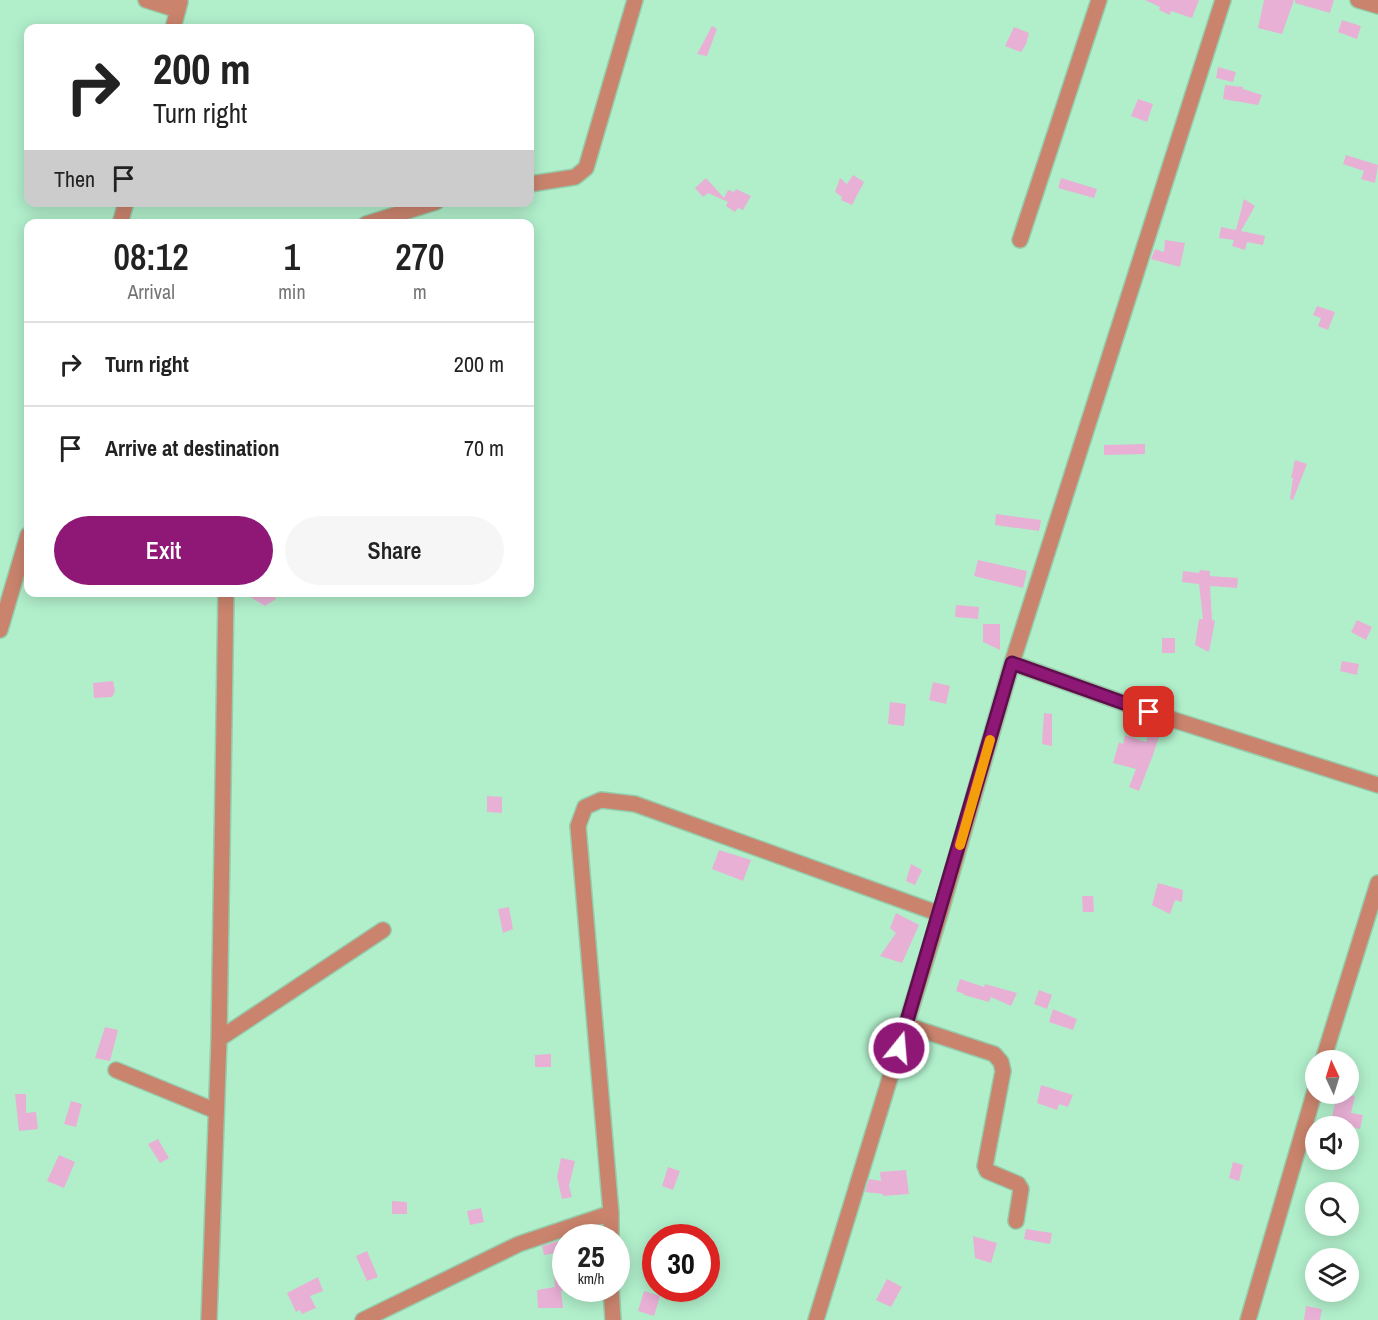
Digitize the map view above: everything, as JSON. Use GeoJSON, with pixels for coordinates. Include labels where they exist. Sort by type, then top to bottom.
{"type":"FeatureCollection","features":[{"type":"Feature","properties":{"kind":"street"},"geometry":{"type":"LineString","coordinates":[[147,0],[179,5],[174,24]]}},
{"type":"Feature","properties":{"kind":"street"},"geometry":{"type":"LineString","coordinates":[[534,183],[575,177],[586,168],[635,0]]}},
{"type":"Feature","properties":{"kind":"street"},"geometry":{"type":"LineString","coordinates":[[1020,240],[1099,0]]}},
{"type":"Feature","properties":{"kind":"street"},"geometry":{"type":"LineString","coordinates":[[816,1320],[940,914],[1012,663],[1223,0]]}},
{"type":"Feature","properties":{"kind":"street"},"geometry":{"type":"LineString","coordinates":[[1358,0],[1378,6]]}},
{"type":"Feature","properties":{"kind":"street"},"geometry":{"type":"LineString","coordinates":[[382,219],[420,207]]}},
{"type":"Feature","properties":{"kind":"street"},"geometry":{"type":"LineString","coordinates":[[0,630],[24,549]]}},
{"type":"Feature","properties":{"kind":"street"},"geometry":{"type":"LineString","coordinates":[[209,1320],[219,1039],[226,597]]}},
{"type":"Feature","properties":{"kind":"street"},"geometry":{"type":"LineString","coordinates":[[1012,663],[1149,712],[1378,785]]}},
{"type":"Feature","properties":{"kind":"street"},"geometry":{"type":"LineString","coordinates":[[610,1224],[578,826],[585,807],[601,800],[635,804],[940,914]]}},
{"type":"Feature","properties":{"kind":"street"},"geometry":{"type":"LineString","coordinates":[[1326,1050],[1378,883]]}},
{"type":"Feature","properties":{"kind":"street"},"geometry":{"type":"LineString","coordinates":[[219,1039],[383,930]]}},
{"type":"Feature","properties":{"kind":"street"},"geometry":{"type":"LineString","coordinates":[[906,1025],[994,1054],[1001,1062],[1003,1071],[985,1166],[987,1171],[1018,1184],[1021,1189],[1016,1221]]}},
{"type":"Feature","properties":{"kind":"street"},"geometry":{"type":"LineString","coordinates":[[116,1070],[216,1111]]}},
{"type":"Feature","properties":{"kind":"street"},"geometry":{"type":"LineString","coordinates":[[1248,1320],[1311,1104]]}},
{"type":"Feature","properties":{"kind":"street"},"geometry":{"type":"LineString","coordinates":[[363,1320],[519,1244],[610,1214]]}},
{"type":"Feature","properties":{"kind":"street"},"geometry":{"type":"LineString","coordinates":[[612,1302],[613,1320]]}},
{"type":"Feature","properties":{"kind":"building"},"geometry":{"type":"Polygon","coordinates":[[[1145,0],[1199,0],[1192,18],[1171,11],[1170,15],[1145,0]]]}},
{"type":"Feature","properties":{"kind":"building"},"geometry":{"type":"Polygon","coordinates":[[[1264,0],[1294,0],[1282,34],[1258,28],[1264,0]]]}},
{"type":"Feature","properties":{"kind":"building"},"geometry":{"type":"Polygon","coordinates":[[[1295,0],[1334,0],[1330,13],[1295,3],[1295,0]]]}},
{"type":"Feature","properties":{"kind":"building"},"geometry":{"type":"Polygon","coordinates":[[[1342,20],[1361,26],[1357,39],[1338,32],[1342,20]]]}},
{"type":"Feature","properties":{"kind":"building"},"geometry":{"type":"Polygon","coordinates":[[[712,26],[717,29],[707,56],[697,54],[712,26]]]}},
{"type":"Feature","properties":{"kind":"building"},"geometry":{"type":"Polygon","coordinates":[[[1014,27],[1029,33],[1021,52],[1005,46],[1014,27]]]}},
{"type":"Feature","properties":{"kind":"building"},"geometry":{"type":"Polygon","coordinates":[[[1218,67],[1236,72],[1233,82],[1216,78],[1218,67]]]}},
{"type":"Feature","properties":{"kind":"building"},"geometry":{"type":"Polygon","coordinates":[[[1225,85],[1243,87],[1243,89],[1262,95],[1258,105],[1223,99],[1225,85]]]}},
{"type":"Feature","properties":{"kind":"building"},"geometry":{"type":"Polygon","coordinates":[[[1138,99],[1153,104],[1147,122],[1131,116],[1138,99]]]}},
{"type":"Feature","properties":{"kind":"building"},"geometry":{"type":"Polygon","coordinates":[[[1346,155],[1378,165],[1375,183],[1361,179],[1364,171],[1343,164],[1346,155]]]}},
{"type":"Feature","properties":{"kind":"building"},"geometry":{"type":"Polygon","coordinates":[[[853,175],[864,182],[852,205],[841,200],[842,197],[835,192],[840,178],[847,184],[853,175]]]}},
{"type":"Feature","properties":{"kind":"building"},"geometry":{"type":"Polygon","coordinates":[[[706,178],[724,198],[728,190],[734,192],[736,189],[751,196],[743,210],[738,208],[735,212],[726,206],[728,202],[708,193],[703,197],[695,188],[706,178]]]}},
{"type":"Feature","properties":{"kind":"building"},"geometry":{"type":"Polygon","coordinates":[[[1061,178],[1097,189],[1094,198],[1058,188],[1061,178]]]}},
{"type":"Feature","properties":{"kind":"building"},"geometry":{"type":"Polygon","coordinates":[[[1244,199],[1255,206],[1241,231],[1265,236],[1263,245],[1247,242],[1245,250],[1232,246],[1234,240],[1219,238],[1221,227],[1236,230],[1244,199]]]}},
{"type":"Feature","properties":{"kind":"building"},"geometry":{"type":"Polygon","coordinates":[[[1165,240],[1185,243],[1180,267],[1151,259],[1155,249],[1164,252],[1165,240]]]}},
{"type":"Feature","properties":{"kind":"building"},"geometry":{"type":"Polygon","coordinates":[[[1317,306],[1335,312],[1328,330],[1318,326],[1321,318],[1313,315],[1317,306]]]}},
{"type":"Feature","properties":{"kind":"building"},"geometry":{"type":"Polygon","coordinates":[[[1145,444],[1145,454],[1104,455],[1104,445],[1145,444]]]}},
{"type":"Feature","properties":{"kind":"building"},"geometry":{"type":"Polygon","coordinates":[[[1295,460],[1307,464],[1293,500],[1290,499],[1293,478],[1291,478],[1295,460]]]}},
{"type":"Feature","properties":{"kind":"building"},"geometry":{"type":"Polygon","coordinates":[[[996,514],[1041,520],[1039,531],[995,525],[996,514]]]}},
{"type":"Feature","properties":{"kind":"building"},"geometry":{"type":"Polygon","coordinates":[[[978,560],[1027,571],[1023,588],[974,576],[978,560]]]}},
{"type":"Feature","properties":{"kind":"building"},"geometry":{"type":"Polygon","coordinates":[[[1200,570],[1210,571],[1210,576],[1238,578],[1237,588],[1210,586],[1212,620],[1215,621],[1209,652],[1195,645],[1199,619],[1203,619],[1199,584],[1182,582],[1183,571],[1199,573],[1200,570]]]}},
{"type":"Feature","properties":{"kind":"building"},"geometry":{"type":"Polygon","coordinates":[[[250,597],[275,597],[276,599],[265,606],[250,597]]]}},
{"type":"Feature","properties":{"kind":"building"},"geometry":{"type":"Polygon","coordinates":[[[956,605],[979,607],[978,619],[955,617],[956,605]]]}},
{"type":"Feature","properties":{"kind":"building"},"geometry":{"type":"Polygon","coordinates":[[[1357,620],[1372,627],[1366,640],[1351,632],[1357,620]]]}},
{"type":"Feature","properties":{"kind":"building"},"geometry":{"type":"Polygon","coordinates":[[[983,624],[1000,624],[1000,650],[983,642],[983,624]]]}},
{"type":"Feature","properties":{"kind":"building"},"geometry":{"type":"Polygon","coordinates":[[[1162,638],[1175,638],[1175,653],[1162,653],[1162,638]]]}},
{"type":"Feature","properties":{"kind":"building"},"geometry":{"type":"Polygon","coordinates":[[[1342,661],[1359,664],[1357,675],[1340,671],[1342,661]]]}},
{"type":"Feature","properties":{"kind":"building"},"geometry":{"type":"Polygon","coordinates":[[[113,681],[115,691],[112,697],[94,698],[93,683],[113,681]]]}},
{"type":"Feature","properties":{"kind":"building"},"geometry":{"type":"Polygon","coordinates":[[[933,682],[950,686],[946,704],[929,700],[933,682]]]}},
{"type":"Feature","properties":{"kind":"building"},"geometry":{"type":"Polygon","coordinates":[[[890,702],[906,704],[904,726],[888,724],[890,702]]]}},
{"type":"Feature","properties":{"kind":"building"},"geometry":{"type":"Polygon","coordinates":[[[1044,713],[1052,714],[1052,746],[1042,744],[1044,713]]]}},
{"type":"Feature","properties":{"kind":"building"},"geometry":{"type":"Polygon","coordinates":[[[1151,724],[1162,727],[1139,791],[1129,787],[1136,769],[1113,763],[1119,742],[1123,744],[1125,735],[1146,742],[1151,724]]]}},
{"type":"Feature","properties":{"kind":"building"},"geometry":{"type":"Polygon","coordinates":[[[487,796],[502,797],[502,813],[487,812],[487,796]]]}},
{"type":"Feature","properties":{"kind":"building"},"geometry":{"type":"Polygon","coordinates":[[[719,850],[751,860],[743,881],[712,869],[719,850]]]}},
{"type":"Feature","properties":{"kind":"building"},"geometry":{"type":"Polygon","coordinates":[[[911,864],[922,870],[915,885],[906,881],[911,864]]]}},
{"type":"Feature","properties":{"kind":"building"},"geometry":{"type":"Polygon","coordinates":[[[1158,883],[1183,890],[1182,902],[1175,900],[1170,914],[1152,905],[1158,883]]]}},
{"type":"Feature","properties":{"kind":"building"},"geometry":{"type":"Polygon","coordinates":[[[1082,896],[1093,896],[1094,912],[1083,912],[1082,896]]]}},
{"type":"Feature","properties":{"kind":"building"},"geometry":{"type":"Polygon","coordinates":[[[509,907],[513,929],[503,933],[498,909],[509,907]]]}},
{"type":"Feature","properties":{"kind":"building"},"geometry":{"type":"Polygon","coordinates":[[[896,913],[919,925],[902,963],[880,956],[896,933],[890,928],[896,913]]]}},
{"type":"Feature","properties":{"kind":"building"},"geometry":{"type":"Polygon","coordinates":[[[960,979],[984,987],[985,984],[1017,993],[1011,1006],[991,997],[989,1002],[956,991],[960,979]]]}},
{"type":"Feature","properties":{"kind":"building"},"geometry":{"type":"Polygon","coordinates":[[[1039,990],[1052,995],[1047,1009],[1034,1004],[1039,990]]]}},
{"type":"Feature","properties":{"kind":"building"},"geometry":{"type":"Polygon","coordinates":[[[1053,1009],[1077,1019],[1073,1030],[1049,1022],[1053,1009]]]}},
{"type":"Feature","properties":{"kind":"building"},"geometry":{"type":"Polygon","coordinates":[[[105,1027],[118,1030],[110,1061],[95,1058],[105,1027]]]}},
{"type":"Feature","properties":{"kind":"building"},"geometry":{"type":"Polygon","coordinates":[[[551,1054],[551,1067],[535,1067],[535,1055],[551,1054]]]}},
{"type":"Feature","properties":{"kind":"building"},"geometry":{"type":"Polygon","coordinates":[[[1041,1085],[1073,1095],[1068,1107],[1059,1104],[1057,1110],[1037,1103],[1041,1085]]]}},
{"type":"Feature","properties":{"kind":"building"},"geometry":{"type":"Polygon","coordinates":[[[15,1094],[26,1094],[26,1113],[36,1112],[38,1129],[19,1131],[15,1094]]]}},
{"type":"Feature","properties":{"kind":"building"},"geometry":{"type":"Polygon","coordinates":[[[71,1101],[82,1104],[76,1127],[64,1124],[71,1101]]]}},
{"type":"Feature","properties":{"kind":"building"},"geometry":{"type":"Polygon","coordinates":[[[1335,1104],[1353,1104],[1351,1113],[1363,1115],[1360,1129],[1359,1116],[1332,1116],[1335,1104]]]}},
{"type":"Feature","properties":{"kind":"building"},"geometry":{"type":"Polygon","coordinates":[[[158,1139],[169,1158],[160,1163],[148,1144],[158,1139]]]}},
{"type":"Feature","properties":{"kind":"building"},"geometry":{"type":"Polygon","coordinates":[[[59,1155],[75,1162],[64,1188],[47,1181],[59,1155]]]}},
{"type":"Feature","properties":{"kind":"building"},"geometry":{"type":"Polygon","coordinates":[[[561,1158],[575,1161],[569,1186],[572,1197],[562,1199],[557,1177],[561,1158]]]}},
{"type":"Feature","properties":{"kind":"building"},"geometry":{"type":"Polygon","coordinates":[[[1233,1162],[1243,1165],[1239,1181],[1229,1178],[1233,1162]]]}},
{"type":"Feature","properties":{"kind":"building"},"geometry":{"type":"Polygon","coordinates":[[[668,1167],[680,1171],[673,1190],[662,1186],[668,1167]]]}},
{"type":"Feature","properties":{"kind":"building"},"geometry":{"type":"Polygon","coordinates":[[[906,1170],[909,1194],[883,1196],[883,1194],[865,1192],[869,1179],[881,1181],[880,1172],[906,1170]]]}},
{"type":"Feature","properties":{"kind":"building"},"geometry":{"type":"Polygon","coordinates":[[[392,1201],[407,1202],[407,1214],[392,1214],[392,1201]]]}},
{"type":"Feature","properties":{"kind":"building"},"geometry":{"type":"Polygon","coordinates":[[[481,1208],[484,1222],[470,1225],[467,1211],[481,1208]]]}},
{"type":"Feature","properties":{"kind":"building"},"geometry":{"type":"Polygon","coordinates":[[[1026,1229],[1052,1233],[1050,1244],[1024,1239],[1026,1229]]]}},
{"type":"Feature","properties":{"kind":"building"},"geometry":{"type":"Polygon","coordinates":[[[973,1236],[997,1243],[991,1263],[975,1258],[973,1236]]]}},
{"type":"Feature","properties":{"kind":"building"},"geometry":{"type":"Polygon","coordinates":[[[552,1243],[552,1254],[544,1255],[542,1246],[552,1243]]]}},
{"type":"Feature","properties":{"kind":"building"},"geometry":{"type":"Polygon","coordinates":[[[367,1251],[378,1277],[367,1281],[356,1256],[367,1251]]]}},
{"type":"Feature","properties":{"kind":"building"},"geometry":{"type":"Polygon","coordinates":[[[318,1277],[323,1291],[310,1296],[316,1308],[302,1314],[300,1310],[296,1312],[287,1293],[318,1277]]]}},
{"type":"Feature","properties":{"kind":"building"},"geometry":{"type":"Polygon","coordinates":[[[887,1279],[902,1287],[891,1307],[876,1300],[887,1279]]]}},
{"type":"Feature","properties":{"kind":"building"},"geometry":{"type":"Polygon","coordinates":[[[552,1288],[552,1302],[562,1302],[563,1308],[538,1308],[537,1290],[552,1288]]]}},
{"type":"Feature","properties":{"kind":"building"},"geometry":{"type":"Polygon","coordinates":[[[642,1298],[642,1302],[658,1302],[654,1316],[638,1311],[642,1298]]]}},
{"type":"Feature","properties":{"kind":"building"},"geometry":{"type":"Polygon","coordinates":[[[1306,1306],[1322,1309],[1320,1320],[1304,1320],[1306,1306]]]}},
{"type":"Feature","properties":{"kind":"slow traffic"},"geometry":{"type":"LineString","coordinates":[[960,845],[990,740]]}},
{"type":"Feature","properties":{"kind":"route"},"geometry":{"type":"LineString","coordinates":[[899,1048],[1012,663],[1149,712]]}}]}
